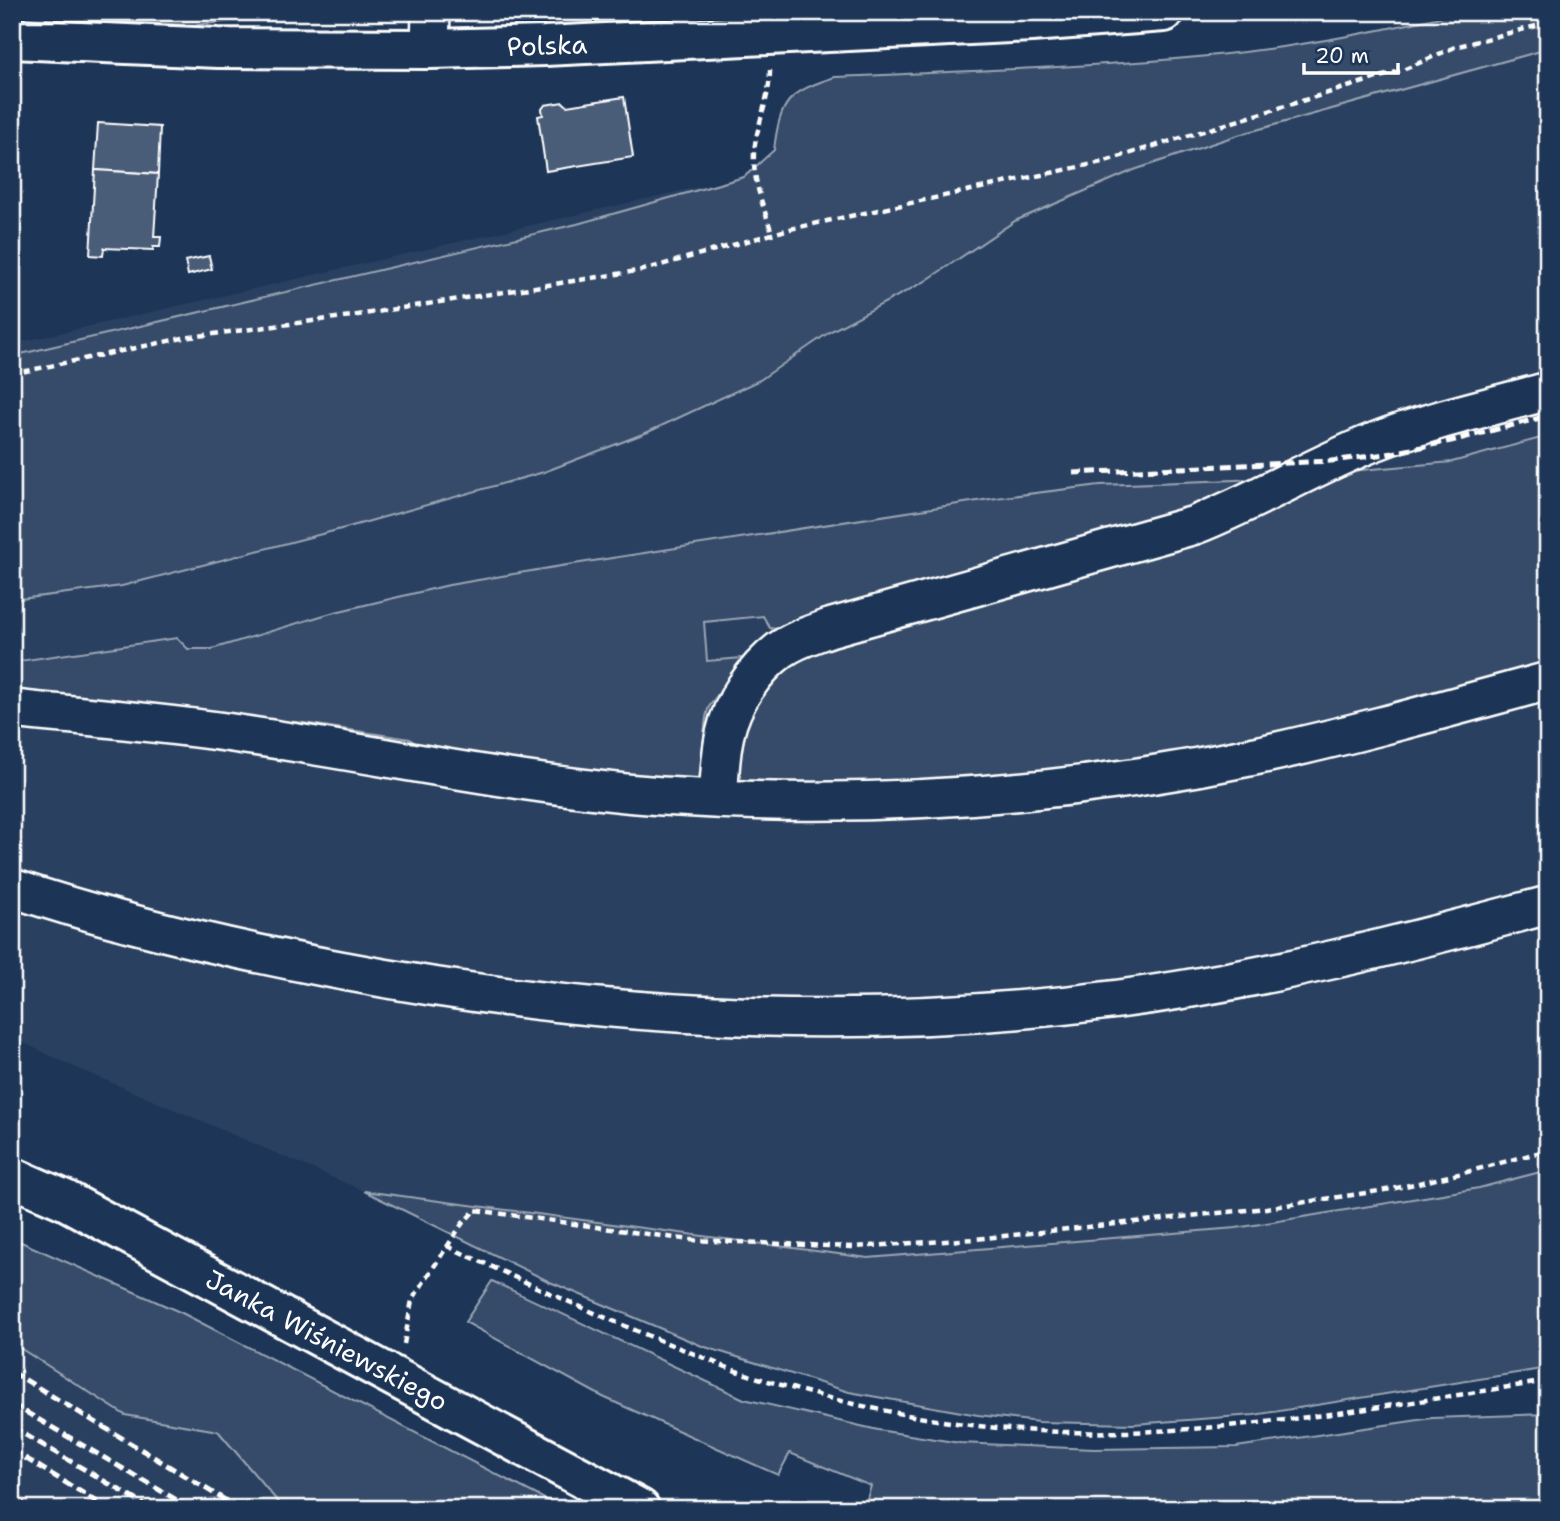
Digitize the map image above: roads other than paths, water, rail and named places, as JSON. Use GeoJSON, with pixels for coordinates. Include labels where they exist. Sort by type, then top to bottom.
{"type":"FeatureCollection","features":[{"type":"Feature","properties":{"kind":"main road","name":"Polska"},"geometry":{"type":"LineString","coordinates":[[12,38],[218,48],[431,31],[545,46],[1031,22],[1164,12]]}},
{"type":"Feature","properties":{"kind":"main road","name":"Janka Wiśniewskiego"},"geometry":{"type":"LineString","coordinates":[[12,1177],[65,1200],[640,1509]]}},
{"type":"Feature","properties":{"kind":"lane"},"geometry":{"type":"LineString","coordinates":[[718,798],[725,734],[736,704],[746,687],[768,661],[781,649],[795,642],[842,625],[1186,528],[1231,511],[1375,441],[1548,391]]}},
{"type":"Feature","properties":{"kind":"lane"},"geometry":{"type":"LineString","coordinates":[[12,709],[247,735],[548,785],[651,795],[845,801],[935,798],[1071,787],[1121,780],[1258,755],[1347,735],[1548,681]]}},
{"type":"Feature","properties":{"kind":"lane"},"geometry":{"type":"LineString","coordinates":[[12,888],[94,915],[178,937],[403,982],[559,1004],[765,1018],[937,1015],[1119,999],[1248,979],[1317,965],[1548,905]]}},
{"type":"Feature","properties":{"kind":"railway"},"geometry":{"type":"LineString","coordinates":[[1073,473],[1331,461],[1387,454],[1451,441],[1548,416]]}},
{"type":"Feature","properties":{"kind":"railway"},"geometry":{"type":"LineString","coordinates":[[12,1372],[240,1509]]}},
{"type":"Feature","properties":{"kind":"railway"},"geometry":{"type":"LineString","coordinates":[[12,1404],[192,1509]]}},
{"type":"Feature","properties":{"kind":"railway"},"geometry":{"type":"LineString","coordinates":[[12,1427],[152,1509]]}},
{"type":"Feature","properties":{"kind":"railway"},"geometry":{"type":"LineString","coordinates":[[12,1450],[109,1509]]}}]}
